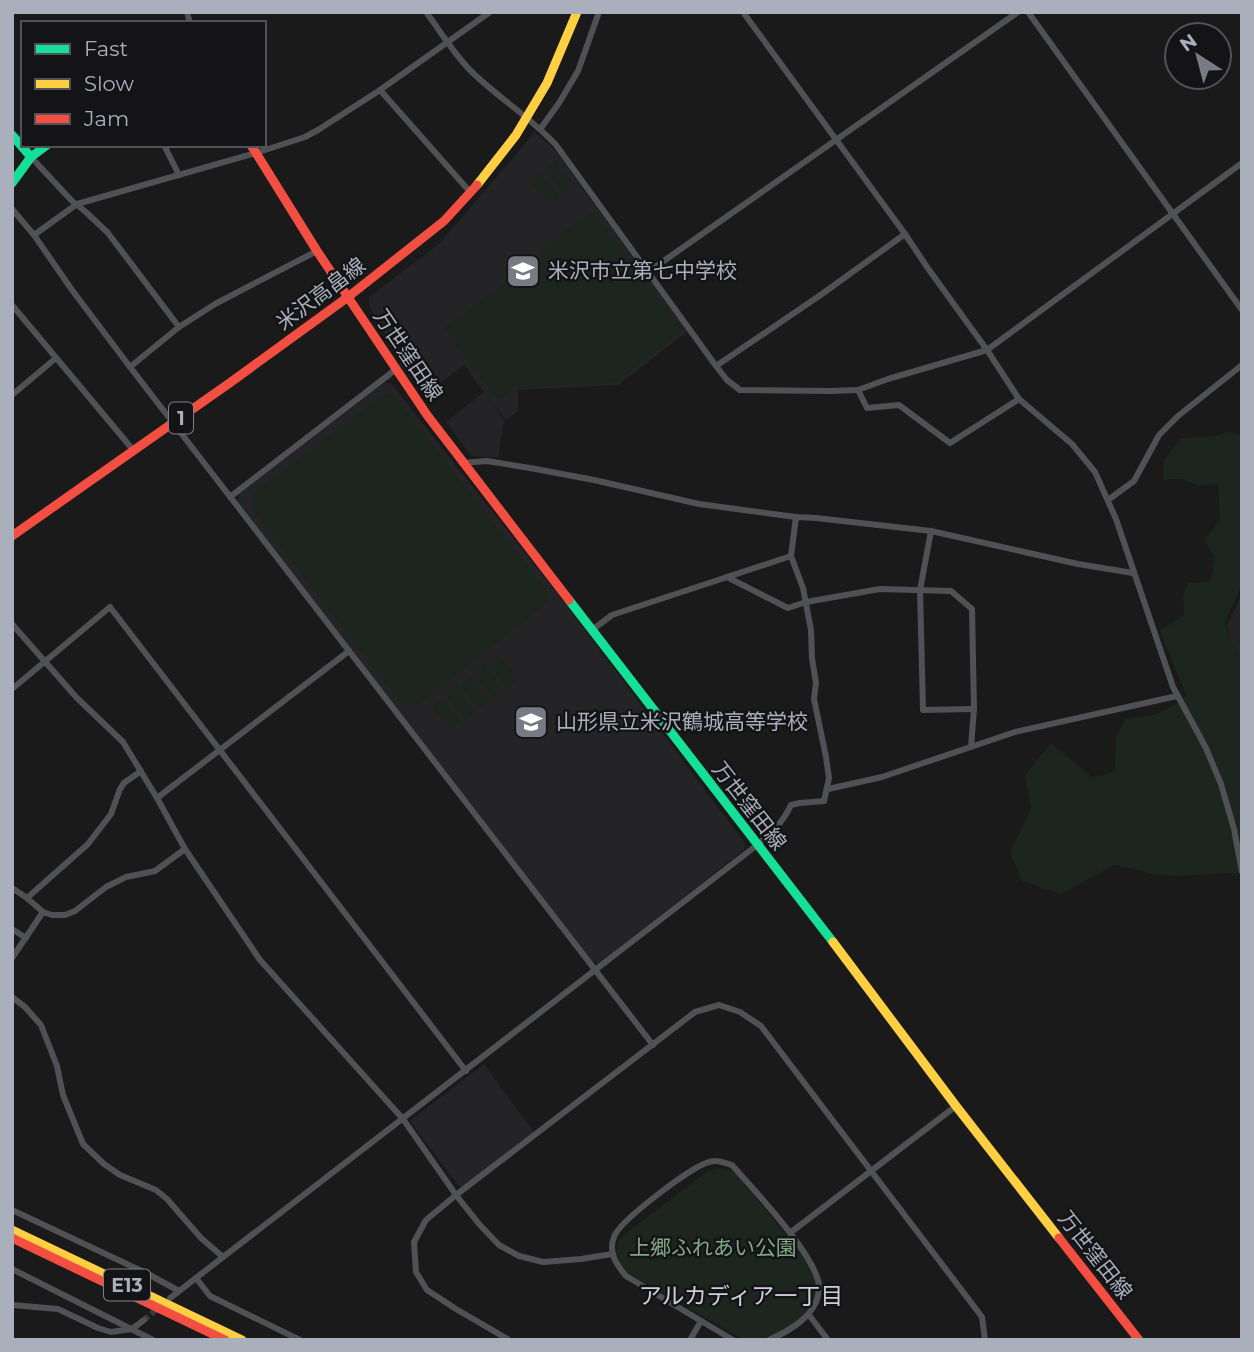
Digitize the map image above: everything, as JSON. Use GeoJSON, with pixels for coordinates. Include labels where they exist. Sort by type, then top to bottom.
{"type":"FeatureCollection","features":[{"type":"Feature","properties":{"kind":"main road","name":"米沢高畠線"},"geometry":{"type":"LineString","coordinates":[[12,536],[348,297],[436,228],[471,193],[527,118],[559,57],[578,12]]}},
{"type":"Feature","properties":{"kind":"main road"},"geometry":{"type":"LineString","coordinates":[[22,147],[31,158]]}},
{"type":"Feature","properties":{"kind":"main road"},"geometry":{"type":"LineString","coordinates":[[12,183],[31,158],[45,147]]}},
{"type":"Feature","properties":{"kind":"main road","name":"万世窪田線"},"geometry":{"type":"LineString","coordinates":[[254,149],[395,370],[463,463],[1139,1340]]}},
{"type":"Feature","properties":{"kind":"main road","name":"E13"},"geometry":{"type":"LineString","coordinates":[[12,1230],[242,1340]]}},
{"type":"Feature","properties":{"kind":"main road","name":"E13"},"geometry":{"type":"LineString","coordinates":[[12,1238],[225,1340]]}},
{"type":"Feature","properties":{"kind":"street"},"geometry":{"type":"LineString","coordinates":[[426,12],[475,76],[541,128],[556,145],[716,366],[727,380],[740,390],[858,390],[987,350],[1242,163]]}},
{"type":"Feature","properties":{"kind":"street"},"geometry":{"type":"LineString","coordinates":[[266,146],[305,138],[380,90],[490,12]]}},
{"type":"Feature","properties":{"kind":"street"},"geometry":{"type":"LineString","coordinates":[[541,128],[578,71],[599,12]]}},
{"type":"Feature","properties":{"kind":"street"},"geometry":{"type":"LineString","coordinates":[[743,12],[905,234],[1019,399],[1072,444],[1095,472],[1108,500],[1177,696],[1206,748],[1222,784],[1242,872]]}},
{"type":"Feature","properties":{"kind":"street"},"geometry":{"type":"LineString","coordinates":[[649,272],[1018,12]]}},
{"type":"Feature","properties":{"kind":"street"},"geometry":{"type":"LineString","coordinates":[[1028,12],[1242,310]]}},
{"type":"Feature","properties":{"kind":"street"},"geometry":{"type":"LineString","coordinates":[[380,90],[471,193]]}},
{"type":"Feature","properties":{"kind":"street"},"geometry":{"type":"LineString","coordinates":[[165,147],[179,175]]}},
{"type":"Feature","properties":{"kind":"street"},"geometry":{"type":"LineString","coordinates":[[34,235],[77,204],[179,175],[254,149]]}},
{"type":"Feature","properties":{"kind":"street"},"geometry":{"type":"LineString","coordinates":[[31,158],[71,200],[108,233],[180,327]]}},
{"type":"Feature","properties":{"kind":"street"},"geometry":{"type":"LineString","coordinates":[[12,209],[130,367],[653,1045]]}},
{"type":"Feature","properties":{"kind":"street"},"geometry":{"type":"LineString","coordinates":[[716,366],[905,234]]}},
{"type":"Feature","properties":{"kind":"street"},"geometry":{"type":"LineString","coordinates":[[130,367],[180,327],[215,304],[317,251]]}},
{"type":"Feature","properties":{"kind":"street"},"geometry":{"type":"LineString","coordinates":[[12,305],[134,451]]}},
{"type":"Feature","properties":{"kind":"street"},"geometry":{"type":"LineString","coordinates":[[12,395],[56,358]]}},
{"type":"Feature","properties":{"kind":"street"},"geometry":{"type":"LineString","coordinates":[[1108,500],[1135,481],[1159,435],[1178,416],[1242,365]]}},
{"type":"Feature","properties":{"kind":"street"},"geometry":{"type":"LineString","coordinates":[[230,497],[395,370]]}},
{"type":"Feature","properties":{"kind":"street"},"geometry":{"type":"LineString","coordinates":[[858,390],[867,408],[899,405],[950,443],[1019,399]]}},
{"type":"Feature","properties":{"kind":"street"},"geometry":{"type":"LineString","coordinates":[[463,463],[487,461],[530,468],[699,504],[931,531],[1078,564],[1133,573]]}},
{"type":"Feature","properties":{"kind":"street"},"geometry":{"type":"LineString","coordinates":[[170,1298],[757,845],[775,830],[792,805],[824,801],[829,778],[814,699],[816,683],[811,630],[803,589],[791,556],[796,517]]}},
{"type":"Feature","properties":{"kind":"street"},"geometry":{"type":"LineString","coordinates":[[931,531],[920,590],[923,710],[974,709]]}},
{"type":"Feature","properties":{"kind":"street"},"geometry":{"type":"LineString","coordinates":[[592,630],[612,615],[791,556]]}},
{"type":"Feature","properties":{"kind":"street"},"geometry":{"type":"LineString","coordinates":[[727,577],[788,608],[880,589],[951,590],[972,609],[974,709],[971,747]]}},
{"type":"Feature","properties":{"kind":"street"},"geometry":{"type":"LineString","coordinates":[[12,689],[110,607],[466,1071]]}},
{"type":"Feature","properties":{"kind":"street"},"geometry":{"type":"LineString","coordinates":[[12,624],[76,697],[123,742],[185,849],[260,960],[403,1119],[479,1224],[499,1245],[519,1256],[543,1262],[612,1254]]}},
{"type":"Feature","properties":{"kind":"street"},"geometry":{"type":"LineString","coordinates":[[157,797],[349,651]]}},
{"type":"Feature","properties":{"kind":"street"},"geometry":{"type":"LineString","coordinates":[[828,789],[882,777],[1015,732],[1177,696]]}},
{"type":"Feature","properties":{"kind":"street"},"geometry":{"type":"LineString","coordinates":[[27,898],[88,844],[111,814],[124,783],[141,771]]}},
{"type":"Feature","properties":{"kind":"street"},"geometry":{"type":"LineString","coordinates":[[12,888],[43,912],[65,915],[126,877],[155,871],[185,849]]}},
{"type":"Feature","properties":{"kind":"street"},"geometry":{"type":"LineString","coordinates":[[12,958],[43,912]]}},
{"type":"Feature","properties":{"kind":"street"},"geometry":{"type":"LineString","coordinates":[[12,929],[26,938]]}},
{"type":"Feature","properties":{"kind":"street"},"geometry":{"type":"LineString","coordinates":[[12,997],[41,1025],[57,1066],[63,1095],[83,1144],[120,1175],[156,1191],[167,1199],[201,1238],[223,1257]]}},
{"type":"Feature","properties":{"kind":"street"},"geometry":{"type":"LineString","coordinates":[[509,1340],[427,1290],[416,1272],[414,1242],[426,1220],[695,1012],[719,1005],[740,1012],[761,1026],[982,1317],[985,1340]]}},
{"type":"Feature","properties":{"kind":"street"},"geometry":{"type":"LineString","coordinates":[[790,1233],[956,1106]]}},
{"type":"Feature","properties":{"kind":"street"},"geometry":{"type":"LineString","coordinates":[[733,1340],[626,1276],[612,1254],[614,1235],[626,1221],[664,1190],[704,1163],[718,1160],[732,1165],[790,1233],[813,1266],[819,1285],[817,1301],[808,1315],[786,1333],[769,1340]]}},
{"type":"Feature","properties":{"kind":"street"},"geometry":{"type":"LineString","coordinates":[[12,1210],[179,1291]]}},
{"type":"Feature","properties":{"kind":"street"},"geometry":{"type":"LineString","coordinates":[[12,1269],[153,1340]]}},
{"type":"Feature","properties":{"kind":"street"},"geometry":{"type":"LineString","coordinates":[[196,1278],[210,1296],[300,1340]]}},
{"type":"Feature","properties":{"kind":"street"},"geometry":{"type":"LineString","coordinates":[[12,1305],[58,1309],[111,1332],[132,1329],[144,1320]]}},
{"type":"Feature","properties":{"kind":"street"},"geometry":{"type":"LineString","coordinates":[[808,1315],[828,1340]]}},
{"type":"Feature","properties":{"kind":"street"},"geometry":{"type":"LineString","coordinates":[[690,1340],[701,1321]]}},
{"type":"Feature","properties":{"kind":"shaded area","name":"米沢市立第七中学校"},"geometry":{"type":"Polygon","coordinates":[[[535,132],[554,149],[687,332],[618,385],[518,390],[518,411],[506,420],[493,403],[504,421],[498,458],[474,456],[446,422],[484,392],[464,365],[424,395],[402,367],[369,306],[369,297],[439,244],[535,132]]]}},
{"type":"Feature","properties":{"kind":"shaded area","name":"山形県立米沢鶴城高等学校"},"geometry":{"type":"Polygon","coordinates":[[[384,383],[391,383],[563,601],[745,843],[744,850],[599,963],[592,962],[238,502],[239,494],[384,383]]]}},
{"type":"Feature","properties":{"kind":"shaded area"},"geometry":{"type":"Polygon","coordinates":[[[1242,595],[1242,660],[1232,645],[1227,625],[1242,595]]]}},
{"type":"Feature","properties":{"kind":"shaded area"},"geometry":{"type":"Polygon","coordinates":[[[484,1064],[534,1132],[463,1187],[459,1186],[410,1121],[484,1064]]]}},
{"type":"Feature","properties":{"kind":"green space"},"geometry":{"type":"Polygon","coordinates":[[[556,161],[574,185],[563,194],[545,169],[556,161]]]}},
{"type":"Feature","properties":{"kind":"green space"},"geometry":{"type":"Polygon","coordinates":[[[541,173],[559,197],[548,205],[530,181],[541,173]]]}},
{"type":"Feature","properties":{"kind":"green space"},"geometry":{"type":"Polygon","coordinates":[[[593,211],[683,330],[617,382],[514,388],[499,399],[495,397],[444,328],[542,256],[538,251],[593,211]]]}},
{"type":"Feature","properties":{"kind":"green space"},"geometry":{"type":"Polygon","coordinates":[[[384,394],[392,394],[548,592],[548,602],[419,704],[400,702],[252,509],[254,493],[384,394]]]}},
{"type":"Feature","properties":{"kind":"green space"},"geometry":{"type":"Polygon","coordinates":[[[1228,432],[1242,434],[1242,584],[1225,623],[1232,644],[1242,660],[1242,873],[1163,876],[1114,865],[1061,894],[1022,881],[1010,852],[1031,809],[1025,775],[1051,743],[1093,778],[1115,771],[1116,737],[1125,719],[1158,713],[1186,695],[1160,631],[1184,615],[1183,596],[1188,583],[1211,581],[1215,557],[1204,540],[1220,520],[1218,484],[1199,486],[1182,479],[1163,479],[1164,460],[1181,438],[1211,437],[1228,432]]]}},
{"type":"Feature","properties":{"kind":"green space"},"geometry":{"type":"Polygon","coordinates":[[[499,655],[518,680],[507,688],[489,663],[499,655]]]}},
{"type":"Feature","properties":{"kind":"green space"},"geometry":{"type":"Polygon","coordinates":[[[485,665],[504,690],[493,698],[474,674],[485,665]]]}},
{"type":"Feature","properties":{"kind":"green space"},"geometry":{"type":"Polygon","coordinates":[[[471,677],[490,701],[479,709],[460,685],[471,677]]]}},
{"type":"Feature","properties":{"kind":"green space"},"geometry":{"type":"Polygon","coordinates":[[[457,687],[475,712],[465,720],[446,696],[457,687]]]}},
{"type":"Feature","properties":{"kind":"green space"},"geometry":{"type":"Polygon","coordinates":[[[443,698],[461,722],[450,730],[432,706],[443,698]]]}},
{"type":"Feature","properties":{"kind":"green space","name":"上郷ふれあい公園"},"geometry":{"type":"Polygon","coordinates":[[[718,1168],[736,1174],[824,1283],[825,1290],[814,1312],[780,1340],[744,1340],[629,1274],[616,1251],[619,1241],[626,1233],[708,1171],[718,1168]]]}},
{"type":"Feature","properties":{"kind":"tunnel"},"geometry":{"type":"LineString","coordinates":[[144,1320],[158,1308]]}},
{"type":"Feature","properties":{"kind":"traffic: fast"},"geometry":{"type":"LineString","coordinates":[[12,135],[21,145]]}},
{"type":"Feature","properties":{"kind":"traffic: fast"},"geometry":{"type":"LineString","coordinates":[[22,147],[31,157]]}},
{"type":"Feature","properties":{"kind":"traffic: fast"},"geometry":{"type":"LineString","coordinates":[[12,183],[31,157],[44,147]]}},
{"type":"Feature","properties":{"kind":"traffic: fast"},"geometry":{"type":"LineString","coordinates":[[569,600],[833,942]]}},
{"type":"Feature","properties":{"kind":"traffic: slow"},"geometry":{"type":"LineString","coordinates":[[477,185],[516,135],[547,83],[577,12]]}},
{"type":"Feature","properties":{"kind":"traffic: slow"},"geometry":{"type":"LineString","coordinates":[[833,942],[1059,1238]]}},
{"type":"Feature","properties":{"kind":"traffic: slow"},"geometry":{"type":"LineString","coordinates":[[12,1230],[242,1340]]}},
{"type":"Feature","properties":{"kind":"traffic: jam"},"geometry":{"type":"LineString","coordinates":[[252,147],[317,251],[427,415],[569,600]]}},
{"type":"Feature","properties":{"kind":"traffic: jam"},"geometry":{"type":"LineString","coordinates":[[12,536],[348,297],[444,221],[477,185]]}},
{"type":"Feature","properties":{"kind":"traffic: jam"},"geometry":{"type":"LineString","coordinates":[[12,1238],[225,1340]]}},
{"type":"Feature","properties":{"kind":"traffic: jam"},"geometry":{"type":"LineString","coordinates":[[1059,1238],[1139,1340]]}},
{"type":"Feature","properties":{"kind":"place","name":"米沢市立第七中学校"},"geometry":{"type":"Point","coordinates":[523,271]}},
{"type":"Feature","properties":{"kind":"place","name":"山形県立米沢鶴城高等学校"},"geometry":{"type":"Point","coordinates":[531,722]}},
{"type":"Feature","properties":{"kind":"district","name":"アルカディア一丁目"},"geometry":{"type":"Point","coordinates":[741,1296]}}]}
